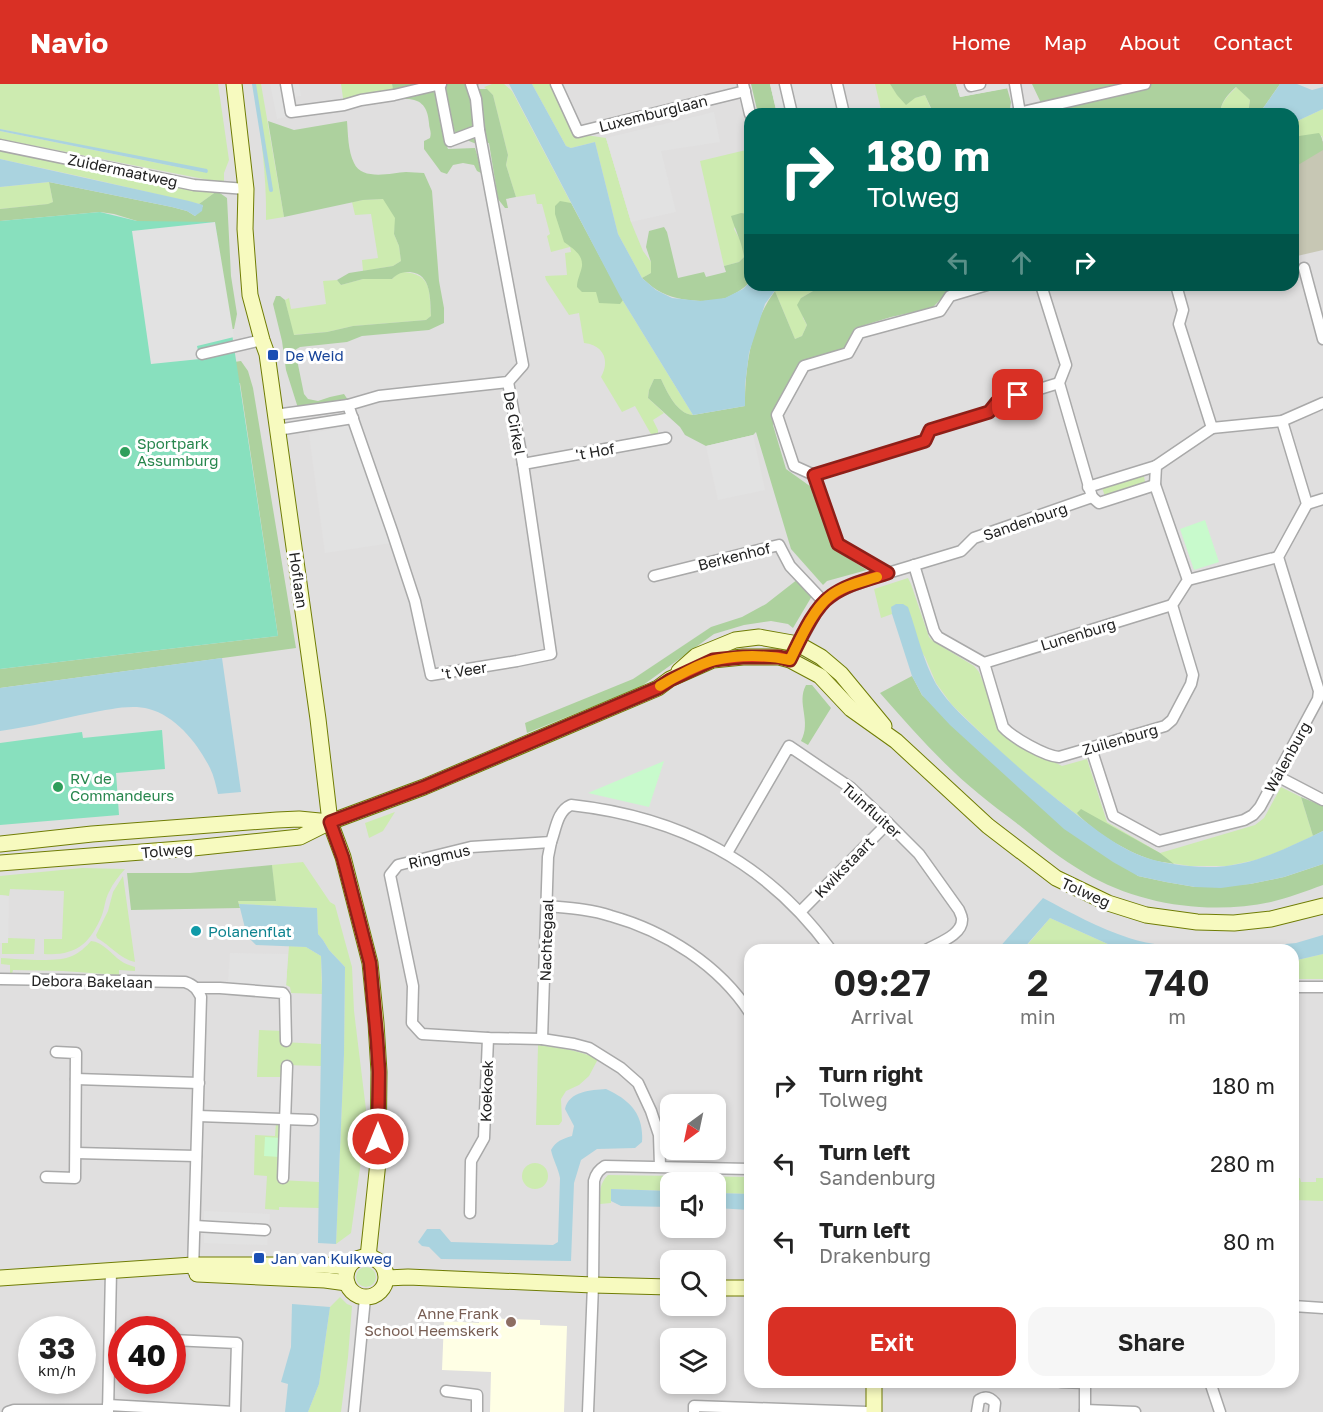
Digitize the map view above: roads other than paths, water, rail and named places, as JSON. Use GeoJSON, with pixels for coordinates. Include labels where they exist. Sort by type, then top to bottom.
{"type":"FeatureCollection","features":[{"type":"Feature","properties":{"kind":"main road","name":"Hoflaan"},"geometry":{"type":"LineString","coordinates":[[234,84],[246,189],[250,295],[267,354],[318,718],[330,822],[343,858],[370,963],[379,1072],[378,1162],[368,1257]]}},
{"type":"Feature","properties":{"kind":"main road","name":"Tolweg"},"geometry":{"type":"LineString","coordinates":[[670,680],[696,656],[735,640],[759,637],[798,644],[821,657],[841,674],[896,741]]}},
{"type":"Feature","properties":{"kind":"main road","name":"Tolweg"},"geometry":{"type":"LineString","coordinates":[[0,863],[300,837],[330,822],[424,787],[647,692],[713,660],[779,657],[790,660],[820,676],[851,709],[896,741],[988,825],[1056,878],[1108,903],[1146,915],[1197,922],[1234,923],[1270,919],[1323,906]]}},
{"type":"Feature","properties":{"kind":"main road","name":"Tolweg"},"geometry":{"type":"LineString","coordinates":[[0,844],[92,834],[298,819],[330,822]]}},
{"type":"Feature","properties":{"kind":"main road"},"geometry":{"type":"LineString","coordinates":[[368,1257],[382,1264],[387,1278],[380,1293],[365,1298],[351,1291],[346,1275],[348,1268],[358,1258],[368,1257]]}},
{"type":"Feature","properties":{"kind":"main road"},"geometry":{"type":"LineString","coordinates":[[0,1278],[111,1270],[325,1265],[348,1268]]}},
{"type":"Feature","properties":{"kind":"main road"},"geometry":{"type":"LineString","coordinates":[[193,1269],[325,1280],[347,1284]]}},
{"type":"Feature","properties":{"kind":"main road"},"geometry":{"type":"LineString","coordinates":[[387,1278],[660,1287]]}},
{"type":"Feature","properties":{"kind":"main road"},"geometry":{"type":"LineString","coordinates":[[726,1288],[744,1288]]}},
{"type":"Feature","properties":{"kind":"main road"},"geometry":{"type":"LineString","coordinates":[[874,1388],[874,1412]]}},
{"type":"Feature","properties":{"kind":"street"},"geometry":{"type":"LineString","coordinates":[[286,84],[291,112],[344,105],[440,84],[450,141],[479,130]]}},
{"type":"Feature","properties":{"kind":"street"},"geometry":{"type":"LineString","coordinates":[[276,423],[379,396],[508,382],[523,365],[479,130],[476,99],[471,84]]}},
{"type":"Feature","properties":{"kind":"street","name":"Luxemburglaan"},"geometry":{"type":"LineString","coordinates":[[556,84],[578,132],[744,88],[749,108]]}},
{"type":"Feature","properties":{"kind":"street"},"geometry":{"type":"LineString","coordinates":[[785,84],[791,108]]}},
{"type":"Feature","properties":{"kind":"street"},"geometry":{"type":"LineString","coordinates":[[837,84],[843,108]]}},
{"type":"Feature","properties":{"kind":"street"},"geometry":{"type":"LineString","coordinates":[[970,84],[971,86],[980,84]]}},
{"type":"Feature","properties":{"kind":"street"},"geometry":{"type":"LineString","coordinates":[[1015,84],[1017,108]]}},
{"type":"Feature","properties":{"kind":"street"},"geometry":{"type":"LineString","coordinates":[[1039,108],[1145,84]]}},
{"type":"Feature","properties":{"kind":"street","name":"Zuidermaatweg"},"geometry":{"type":"LineString","coordinates":[[0,145],[194,184],[246,189]]}},
{"type":"Feature","properties":{"kind":"street"},"geometry":{"type":"LineString","coordinates":[[1304,268],[1323,339]]}},
{"type":"Feature","properties":{"kind":"street"},"geometry":{"type":"LineString","coordinates":[[967,291],[950,296],[940,311],[859,333],[848,353],[804,366],[777,415],[794,466],[814,475],[925,441],[930,430],[989,412],[997,402],[1059,383]]}},
{"type":"Feature","properties":{"kind":"street"},"geometry":{"type":"LineString","coordinates":[[1043,291],[1066,365],[1059,383],[1090,492]]}},
{"type":"Feature","properties":{"kind":"street"},"geometry":{"type":"LineString","coordinates":[[1178,291],[1184,310],[1179,324],[1212,428]]}},
{"type":"Feature","properties":{"kind":"street"},"geometry":{"type":"LineString","coordinates":[[202,354],[262,340]]}},
{"type":"Feature","properties":{"kind":"street","name":"De Cirkel"},"geometry":{"type":"LineString","coordinates":[[508,382],[523,464]]}},
{"type":"Feature","properties":{"kind":"street"},"geometry":{"type":"LineString","coordinates":[[1188,580],[1155,485],[1156,466],[1212,428],[1282,421],[1323,403]]}},
{"type":"Feature","properties":{"kind":"street","name":"'t Veer"},"geometry":{"type":"LineString","coordinates":[[348,405],[415,601],[431,675],[551,654],[523,464]]}},
{"type":"Feature","properties":{"kind":"street"},"geometry":{"type":"LineString","coordinates":[[276,423],[352,418]]}},
{"type":"Feature","properties":{"kind":"street"},"geometry":{"type":"LineString","coordinates":[[1282,421],[1307,504]]}},
{"type":"Feature","properties":{"kind":"street","name":"'t Hof"},"geometry":{"type":"LineString","coordinates":[[523,464],[666,438]]}},
{"type":"Feature","properties":{"kind":"street","name":"Sandenburg"},"geometry":{"type":"LineString","coordinates":[[790,660],[818,609],[831,595],[888,573],[961,551],[974,538],[1156,466]]}},
{"type":"Feature","properties":{"kind":"street"},"geometry":{"type":"LineString","coordinates":[[814,475],[838,544],[888,573]]}},
{"type":"Feature","properties":{"kind":"street","name":"Sandenburg"},"geometry":{"type":"LineString","coordinates":[[1090,492],[1099,503],[1155,485]]}},
{"type":"Feature","properties":{"kind":"street"},"geometry":{"type":"LineString","coordinates":[[1172,605],[1188,580],[1278,556],[1307,504],[1323,499]]}},
{"type":"Feature","properties":{"kind":"street","name":"Berkenhof"},"geometry":{"type":"LineString","coordinates":[[654,576],[779,545],[789,566],[824,602]]}},
{"type":"Feature","properties":{"kind":"street","name":"Walenburg"},"geometry":{"type":"LineString","coordinates":[[1091,748],[1113,816],[1159,841],[1244,820],[1253,815],[1277,776],[1318,699],[1319,691],[1278,556]]}},
{"type":"Feature","properties":{"kind":"street"},"geometry":{"type":"LineString","coordinates":[[914,565],[934,631],[938,637],[984,663]]}},
{"type":"Feature","properties":{"kind":"street","name":"Lunenburg"},"geometry":{"type":"LineString","coordinates":[[984,663],[1172,605]]}},
{"type":"Feature","properties":{"kind":"street","name":"Zuilenburg"},"geometry":{"type":"LineString","coordinates":[[984,663],[1003,727],[1009,734],[1051,756],[1059,757],[1165,726],[1173,720],[1191,684],[1193,675],[1172,605]]}},
{"type":"Feature","properties":{"kind":"street","name":"Tuinfluiter"},"geometry":{"type":"LineString","coordinates":[[727,853],[789,746],[851,788],[919,854],[959,910],[962,920],[960,928],[954,934],[936,944]]}},
{"type":"Feature","properties":{"kind":"street"},"geometry":{"type":"LineString","coordinates":[[1277,776],[1323,800]]}},
{"type":"Feature","properties":{"kind":"street"},"geometry":{"type":"LineString","coordinates":[[552,842],[560,815],[564,808],[572,805],[624,813],[663,824],[727,853],[753,871],[801,912],[826,944]]}},
{"type":"Feature","properties":{"kind":"street","name":"Kwikstaart"},"geometry":{"type":"LineString","coordinates":[[801,912],[888,823]]}},
{"type":"Feature","properties":{"kind":"street","name":"Nachtegaal"},"geometry":{"type":"LineString","coordinates":[[542,1039],[548,857],[552,842]]}},
{"type":"Feature","properties":{"kind":"street","name":"Ringmus"},"geometry":{"type":"LineString","coordinates":[[552,842],[471,847],[399,865],[390,876],[413,986],[412,1023],[422,1034],[542,1039],[589,1048],[621,1068],[638,1083],[651,1110],[659,1135],[660,1166]]}},
{"type":"Feature","properties":{"kind":"street"},"geometry":{"type":"LineString","coordinates":[[547,906],[610,915],[640,925],[669,939],[698,959],[724,982],[744,1006]]}},
{"type":"Feature","properties":{"kind":"street","name":"Debora Bakelaan"},"geometry":{"type":"LineString","coordinates":[[0,979],[185,982],[197,988]]}},
{"type":"Feature","properties":{"kind":"street"},"geometry":{"type":"LineString","coordinates":[[1299,987],[1323,987]]}},
{"type":"Feature","properties":{"kind":"street"},"geometry":{"type":"LineString","coordinates":[[193,1269],[201,997],[197,988],[283,993],[285,996],[286,1041]]}},
{"type":"Feature","properties":{"kind":"street","name":"Koekoek"},"geometry":{"type":"LineString","coordinates":[[470,1213],[471,1161],[484,1138],[488,1038]]}},
{"type":"Feature","properties":{"kind":"street"},"geometry":{"type":"LineString","coordinates":[[46,1177],[75,1178],[76,1053],[56,1052]]}},
{"type":"Feature","properties":{"kind":"street"},"geometry":{"type":"LineString","coordinates":[[283,1178],[287,1066]]}},
{"type":"Feature","properties":{"kind":"street"},"geometry":{"type":"LineString","coordinates":[[76,1079],[199,1083]]}},
{"type":"Feature","properties":{"kind":"street"},"geometry":{"type":"LineString","coordinates":[[198,1116],[312,1120]]}},
{"type":"Feature","properties":{"kind":"street"},"geometry":{"type":"LineString","coordinates":[[76,1153],[196,1156]]}},
{"type":"Feature","properties":{"kind":"street"},"geometry":{"type":"LineString","coordinates":[[588,1412],[596,1174],[605,1166],[744,1169]]}},
{"type":"Feature","properties":{"kind":"street"},"geometry":{"type":"LineString","coordinates":[[195,1227],[265,1230]]}},
{"type":"Feature","properties":{"kind":"street"},"geometry":{"type":"LineString","coordinates":[[110,1316],[111,1270]]}},
{"type":"Feature","properties":{"kind":"street"},"geometry":{"type":"LineString","coordinates":[[354,1412],[365,1298]]}},
{"type":"Feature","properties":{"kind":"street"},"geometry":{"type":"LineString","coordinates":[[1299,1306],[1323,1308]]}},
{"type":"Feature","properties":{"kind":"street"},"geometry":{"type":"LineString","coordinates":[[8,1412],[14,1410],[108,1409],[234,1412],[237,1343],[186,1341]]}},
{"type":"Feature","properties":{"kind":"street"},"geometry":{"type":"LineString","coordinates":[[1085,1388],[1085,1411],[1135,1412]]}},
{"type":"Feature","properties":{"kind":"street"},"geometry":{"type":"LineString","coordinates":[[1211,1388],[1220,1412]]}},
{"type":"Feature","properties":{"kind":"street"},"geometry":{"type":"LineString","coordinates":[[446,1391],[477,1395],[477,1412]]}},
{"type":"Feature","properties":{"kind":"street"},"geometry":{"type":"LineString","coordinates":[[108,1394],[108,1409]]}},
{"type":"Feature","properties":{"kind":"street"},"geometry":{"type":"LineString","coordinates":[[977,1412],[979,1400],[986,1397],[995,1403],[994,1412]]}},
{"type":"Feature","properties":{"kind":"street"},"geometry":{"type":"LineString","coordinates":[[694,1409],[867,1412]]}},
{"type":"Feature","properties":{"kind":"water"},"geometry":{"type":"Polygon","coordinates":[[[509,84],[532,84],[566,146],[571,148],[595,142],[618,234],[642,278],[656,290],[672,298],[700,301],[725,298],[744,288],[744,291],[775,291],[765,304],[749,353],[745,406],[693,415],[620,296],[509,84]]]}},
{"type":"Feature","properties":{"kind":"water"},"geometry":{"type":"Polygon","coordinates":[[[1280,84],[1297,84],[1312,90],[1323,87],[1323,109],[1299,120],[1299,108],[1263,108],[1280,84]]]}},
{"type":"Feature","properties":{"kind":"water"},"geometry":{"type":"Polygon","coordinates":[[[0,129],[208,171],[207,173],[0,131],[0,129]]]}},
{"type":"Feature","properties":{"kind":"water"},"geometry":{"type":"Polygon","coordinates":[[[0,159],[189,201],[203,205],[202,211],[195,216],[172,207],[49,182],[0,187],[0,159]]]}},
{"type":"Feature","properties":{"kind":"water"},"geometry":{"type":"Polygon","coordinates":[[[896,604],[908,607],[931,675],[952,706],[1039,784],[1092,827],[1120,846],[1165,863],[1208,867],[1226,866],[1259,859],[1323,831],[1323,864],[1284,877],[1221,888],[1195,887],[1138,876],[1113,862],[1064,829],[950,725],[922,695],[912,676],[892,614],[891,607],[896,604]]]}},
{"type":"Feature","properties":{"kind":"water"},"geometry":{"type":"Polygon","coordinates":[[[222,658],[241,792],[218,794],[210,768],[193,741],[177,724],[149,709],[127,707],[112,709],[0,731],[0,688],[222,658]]]}},
{"type":"Feature","properties":{"kind":"water"},"geometry":{"type":"Polygon","coordinates":[[[1043,898],[1096,925],[1129,938],[1155,944],[1108,944],[1050,918],[1027,944],[1002,944],[1043,898]]]}},
{"type":"Feature","properties":{"kind":"water"},"geometry":{"type":"Polygon","coordinates":[[[239,904],[317,908],[318,934],[345,967],[344,1054],[336,1244],[318,1243],[321,956],[306,947],[256,945],[247,936],[239,904]]]}},
{"type":"Feature","properties":{"kind":"water"},"geometry":{"type":"Polygon","coordinates":[[[1323,935],[1323,954],[1299,960],[1299,944],[1286,944],[1323,935]]]}},
{"type":"Feature","properties":{"kind":"water"},"geometry":{"type":"Polygon","coordinates":[[[606,1089],[622,1098],[634,1109],[641,1123],[642,1142],[635,1148],[597,1149],[581,1160],[574,1183],[571,1261],[441,1259],[429,1247],[422,1246],[418,1242],[427,1229],[440,1229],[451,1242],[553,1245],[558,1242],[560,1178],[551,1150],[555,1144],[572,1136],[574,1126],[565,1109],[571,1098],[581,1093],[606,1089]]]}},
{"type":"Feature","properties":{"kind":"water"},"geometry":{"type":"Polygon","coordinates":[[[611,1189],[660,1191],[660,1207],[621,1206],[611,1201],[611,1189]]]}},
{"type":"Feature","properties":{"kind":"water"},"geometry":{"type":"Polygon","coordinates":[[[726,1193],[744,1194],[744,1210],[726,1209],[726,1193]]]}},
{"type":"Feature","properties":{"kind":"water"},"geometry":{"type":"Polygon","coordinates":[[[292,1304],[330,1307],[319,1384],[308,1412],[285,1412],[288,1384],[281,1382],[291,1347],[292,1304]]]}},
{"type":"Feature","properties":{"kind":"waterway"},"geometry":{"type":"LineString","coordinates":[[254,84],[271,190]]}},
{"type":"Feature","properties":{"kind":"place","name":"De Weid"},"geometry":{"type":"Point","coordinates":[273,355]}},
{"type":"Feature","properties":{"kind":"place","name":"Sportpark Assumburg"},"geometry":{"type":"Point","coordinates":[125,452]}},
{"type":"Feature","properties":{"kind":"place","name":"RV de Commandeurs"},"geometry":{"type":"Point","coordinates":[58,787]}},
{"type":"Feature","properties":{"kind":"place","name":"Polanenflat"},"geometry":{"type":"Point","coordinates":[196,931]}},
{"type":"Feature","properties":{"kind":"place","name":"Jan van Kuikweg"},"geometry":{"type":"Point","coordinates":[259,1258]}},
{"type":"Feature","properties":{"kind":"place","name":"Anne Frank School Heemskerk"},"geometry":{"type":"Point","coordinates":[511,1322]}}]}
